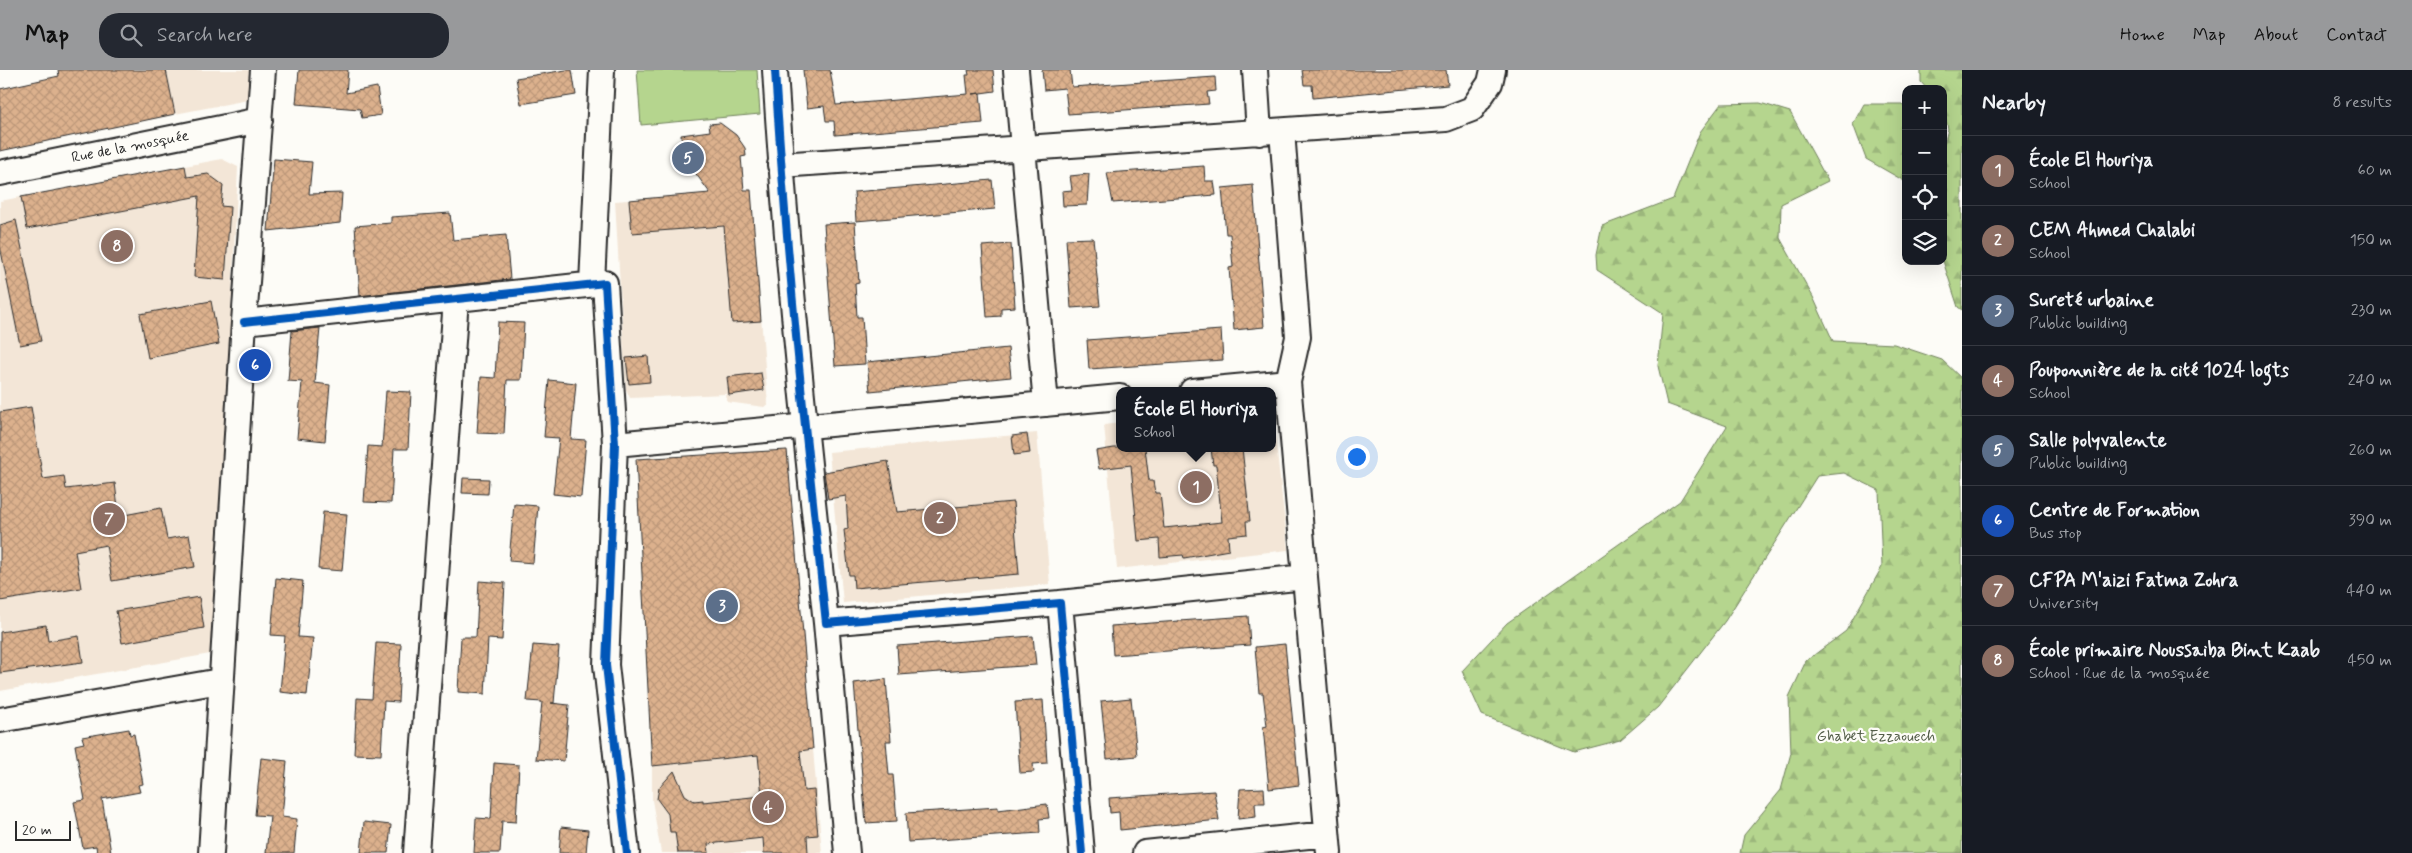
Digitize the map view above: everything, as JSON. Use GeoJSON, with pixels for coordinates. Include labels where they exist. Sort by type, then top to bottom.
{"type":"FeatureCollection","features":[{"type":"Feature","properties":{"kind":"street"},"geometry":{"type":"LineString","coordinates":[[211,853],[220,681],[263,70]]}},
{"type":"Feature","properties":{"kind":"street"},"geometry":{"type":"LineString","coordinates":[[592,284],[602,70]]}},
{"type":"Feature","properties":{"kind":"street"},"geometry":{"type":"LineString","coordinates":[[775,70],[780,165],[847,853]]}},
{"type":"Feature","properties":{"kind":"street"},"geometry":{"type":"LineString","coordinates":[[1016,70],[1046,404]]}},
{"type":"Feature","properties":{"kind":"street"},"geometry":{"type":"LineString","coordinates":[[1145,853],[1328,844],[1288,382],[1298,337],[1270,132],[1255,70]]}},
{"type":"Feature","properties":{"kind":"street"},"geometry":{"type":"LineString","coordinates":[[780,165],[1446,119],[1472,109],[1490,82],[1493,70]]}},
{"type":"Feature","properties":{"kind":"street","name":"Rue de la mosquée"},"geometry":{"type":"LineString","coordinates":[[0,173],[260,120]]}},
{"type":"Feature","properties":{"kind":"street"},"geometry":{"type":"LineString","coordinates":[[244,322],[605,283],[615,444],[606,665],[627,853]]}},
{"type":"Feature","properties":{"kind":"street"},"geometry":{"type":"LineString","coordinates":[[416,853],[456,299]]}},
{"type":"Feature","properties":{"kind":"street"},"geometry":{"type":"LineString","coordinates":[[1235,387],[1288,382]]}},
{"type":"Feature","properties":{"kind":"street"},"geometry":{"type":"LineString","coordinates":[[615,444],[1116,397]]}},
{"type":"Feature","properties":{"kind":"street"},"geometry":{"type":"LineString","coordinates":[[826,623],[1060,603],[1305,577]]}},
{"type":"Feature","properties":{"kind":"street"},"geometry":{"type":"LineString","coordinates":[[1060,603],[1082,853]]}},
{"type":"Feature","properties":{"kind":"street"},"geometry":{"type":"LineString","coordinates":[[0,720],[220,681]]}},
{"type":"Feature","properties":{"kind":"shaded area"},"geometry":{"type":"Polygon","coordinates":[[[166,70],[255,70],[253,99],[175,114],[166,70]]]}},
{"type":"Feature","properties":{"kind":"shaded area"},"geometry":{"type":"Polygon","coordinates":[[[222,159],[238,167],[229,358],[210,654],[0,691],[0,201],[222,159]]]}},
{"type":"Feature","properties":{"kind":"shaded area"},"geometry":{"type":"Polygon","coordinates":[[[751,190],[768,405],[764,407],[727,402],[726,394],[630,398],[626,389],[615,201],[751,190]]]}},
{"type":"Feature","properties":{"kind":"shaded area"},"geometry":{"type":"Polygon","coordinates":[[[1116,424],[1116,452],[1276,452],[1276,444],[1288,550],[1117,569],[1104,425],[1116,424]]]}},
{"type":"Feature","properties":{"kind":"shaded area"},"geometry":{"type":"Polygon","coordinates":[[[1037,433],[1050,584],[843,603],[829,452],[1037,433]]]}},
{"type":"Feature","properties":{"kind":"shaded area"},"geometry":{"type":"Polygon","coordinates":[[[813,749],[822,853],[661,853],[652,800],[652,766],[813,749]]]}},
{"type":"Feature","properties":{"kind":"green space"},"geometry":{"type":"Polygon","coordinates":[[[637,70],[757,70],[760,114],[641,125],[637,70]]]}},
{"type":"Feature","properties":{"kind":"green space"},"geometry":{"type":"Polygon","coordinates":[[[1921,70],[1962,70],[1962,310],[1958,307],[1944,265],[1947,265],[1947,85],[1924,85],[1921,82],[1921,70]]]}},
{"type":"Feature","properties":{"kind":"green space","name":"Ghabet Ezzaouech"},"geometry":{"type":"Polygon","coordinates":[[[1760,103],[1790,112],[1828,181],[1781,204],[1780,238],[1813,297],[1833,341],[1894,344],[1942,360],[1962,379],[1962,853],[1740,853],[1744,835],[1781,790],[1791,753],[1789,697],[1806,661],[1846,631],[1882,567],[1879,490],[1844,473],[1817,476],[1725,621],[1658,707],[1620,740],[1574,752],[1482,715],[1462,671],[1507,623],[1680,501],[1727,426],[1667,404],[1658,366],[1663,313],[1597,270],[1596,255],[1602,226],[1673,199],[1700,132],[1721,104],[1760,103]]]}},
{"type":"Feature","properties":{"kind":"green space"},"geometry":{"type":"Polygon","coordinates":[[[1864,104],[1902,104],[1902,180],[1866,159],[1853,124],[1864,104]]]}},
{"type":"Feature","properties":{"kind":"building"},"geometry":{"type":"Polygon","coordinates":[[[58,70],[166,70],[175,114],[0,151],[0,89],[59,76],[58,70]]]}},
{"type":"Feature","properties":{"kind":"building"},"geometry":{"type":"Polygon","coordinates":[[[299,70],[348,70],[346,93],[377,87],[381,115],[362,118],[360,109],[296,104],[299,70]]]}},
{"type":"Feature","properties":{"kind":"building"},"geometry":{"type":"Polygon","coordinates":[[[572,70],[576,95],[521,104],[516,78],[572,70]]]}},
{"type":"Feature","properties":{"kind":"building"},"geometry":{"type":"Polygon","coordinates":[[[803,70],[830,70],[836,105],[968,94],[966,75],[969,75],[968,70],[993,70],[995,91],[980,93],[983,123],[835,135],[834,121],[826,121],[824,106],[807,108],[803,70]]]}},
{"type":"Feature","properties":{"kind":"building"},"geometry":{"type":"Polygon","coordinates":[[[1042,70],[1070,70],[1072,87],[1215,77],[1216,91],[1207,92],[1209,104],[1068,114],[1065,88],[1044,90],[1042,70]]]}},
{"type":"Feature","properties":{"kind":"building"},"geometry":{"type":"Polygon","coordinates":[[[1302,70],[1446,70],[1448,85],[1313,98],[1312,85],[1304,85],[1302,70]]]}},
{"type":"Feature","properties":{"kind":"building"},"geometry":{"type":"Polygon","coordinates":[[[720,123],[736,135],[745,148],[746,156],[741,157],[744,190],[751,190],[761,321],[732,323],[724,226],[632,233],[629,200],[710,193],[688,163],[684,163],[681,135],[710,131],[709,124],[720,123]]]}},
{"type":"Feature","properties":{"kind":"building"},"geometry":{"type":"Polygon","coordinates":[[[274,159],[312,162],[309,194],[342,193],[340,223],[268,231],[274,159]]]}},
{"type":"Feature","properties":{"kind":"building"},"geometry":{"type":"Polygon","coordinates":[[[185,166],[187,177],[208,174],[223,185],[221,206],[230,207],[225,280],[194,277],[199,196],[27,229],[21,197],[185,166]]]}},
{"type":"Feature","properties":{"kind":"building"},"geometry":{"type":"Polygon","coordinates":[[[1204,166],[1205,181],[1214,181],[1216,195],[1113,203],[1107,173],[1204,166]]]}},
{"type":"Feature","properties":{"kind":"building"},"geometry":{"type":"Polygon","coordinates":[[[1089,174],[1087,205],[1063,206],[1062,191],[1072,190],[1070,176],[1089,174]]]}},
{"type":"Feature","properties":{"kind":"building"},"geometry":{"type":"Polygon","coordinates":[[[992,180],[995,209],[856,221],[854,192],[992,180]]]}},
{"type":"Feature","properties":{"kind":"building"},"geometry":{"type":"Polygon","coordinates":[[[1253,185],[1264,327],[1234,330],[1229,268],[1233,267],[1230,234],[1226,234],[1222,188],[1253,185]]]}},
{"type":"Feature","properties":{"kind":"building"},"geometry":{"type":"Polygon","coordinates":[[[450,213],[453,240],[506,235],[510,279],[360,296],[355,226],[391,223],[391,217],[450,213]]]}},
{"type":"Feature","properties":{"kind":"building"},"geometry":{"type":"Polygon","coordinates":[[[16,220],[41,341],[20,345],[0,246],[0,225],[16,220]]]}},
{"type":"Feature","properties":{"kind":"building"},"geometry":{"type":"Polygon","coordinates":[[[855,222],[859,283],[855,284],[857,317],[862,317],[865,364],[835,366],[824,224],[855,222]]]}},
{"type":"Feature","properties":{"kind":"building"},"geometry":{"type":"Polygon","coordinates":[[[1093,238],[1100,306],[1071,308],[1066,239],[1093,238]]]}},
{"type":"Feature","properties":{"kind":"building"},"geometry":{"type":"Polygon","coordinates":[[[1011,244],[1015,307],[1001,308],[1001,316],[987,317],[982,246],[1011,244]]]}},
{"type":"Feature","properties":{"kind":"building"},"geometry":{"type":"Polygon","coordinates":[[[211,301],[219,344],[148,358],[140,314],[211,301]]]}},
{"type":"Feature","properties":{"kind":"building"},"geometry":{"type":"Polygon","coordinates":[[[498,322],[524,323],[521,380],[507,380],[504,434],[477,433],[481,377],[495,378],[498,322]]]}},
{"type":"Feature","properties":{"kind":"building"},"geometry":{"type":"Polygon","coordinates":[[[320,328],[315,383],[330,385],[325,441],[297,438],[302,382],[288,381],[292,331],[320,328]]]}},
{"type":"Feature","properties":{"kind":"building"},"geometry":{"type":"Polygon","coordinates":[[[1221,330],[1223,360],[1089,369],[1087,340],[1221,330]]]}},
{"type":"Feature","properties":{"kind":"building"},"geometry":{"type":"Polygon","coordinates":[[[1008,348],[1011,377],[870,391],[867,362],[1008,348]]]}},
{"type":"Feature","properties":{"kind":"building"},"geometry":{"type":"Polygon","coordinates":[[[648,356],[650,382],[629,384],[626,358],[648,356]]]}},
{"type":"Feature","properties":{"kind":"building"},"geometry":{"type":"Polygon","coordinates":[[[761,373],[764,390],[729,395],[727,377],[761,373]]]}},
{"type":"Feature","properties":{"kind":"building"},"geometry":{"type":"Polygon","coordinates":[[[549,380],[576,383],[571,439],[586,440],[581,497],[553,494],[559,438],[544,437],[549,380]]]}},
{"type":"Feature","properties":{"kind":"building"},"geometry":{"type":"Polygon","coordinates":[[[386,391],[411,392],[408,449],[394,449],[391,503],[364,502],[368,446],[382,447],[386,391]]]}},
{"type":"Feature","properties":{"kind":"building"},"geometry":{"type":"Polygon","coordinates":[[[31,407],[43,479],[64,476],[66,489],[115,483],[119,516],[161,508],[167,539],[189,535],[195,567],[112,581],[106,545],[75,551],[81,588],[0,601],[0,412],[31,407]]]}},
{"type":"Feature","properties":{"kind":"building"},"geometry":{"type":"Polygon","coordinates":[[[1027,434],[1030,453],[1014,455],[1012,436],[1027,434]]]}},
{"type":"Feature","properties":{"kind":"building"},"geometry":{"type":"Polygon","coordinates":[[[1116,448],[1116,452],[1145,452],[1149,481],[1153,481],[1155,493],[1160,493],[1164,528],[1222,522],[1216,465],[1213,465],[1211,452],[1242,452],[1250,521],[1246,521],[1247,534],[1228,536],[1229,550],[1184,558],[1183,555],[1160,557],[1159,539],[1138,541],[1131,465],[1099,469],[1096,451],[1116,448]]]}},
{"type":"Feature","properties":{"kind":"building"},"geometry":{"type":"Polygon","coordinates":[[[787,450],[813,749],[800,751],[804,791],[814,790],[818,835],[807,836],[808,853],[764,853],[763,838],[708,844],[709,853],[678,853],[675,832],[670,832],[668,814],[657,799],[659,788],[674,771],[685,795],[694,801],[703,800],[703,802],[762,796],[758,755],[652,766],[636,459],[787,450]]]}},
{"type":"Feature","properties":{"kind":"building"},"geometry":{"type":"Polygon","coordinates":[[[888,461],[897,512],[1013,502],[1019,574],[854,588],[853,575],[849,575],[844,530],[848,529],[846,496],[828,499],[824,472],[888,461]]]}},
{"type":"Feature","properties":{"kind":"building"},"geometry":{"type":"Polygon","coordinates":[[[463,478],[489,479],[488,494],[462,493],[463,478]]]}},
{"type":"Feature","properties":{"kind":"building"},"geometry":{"type":"Polygon","coordinates":[[[514,504],[538,506],[533,563],[509,561],[514,504]]]}},
{"type":"Feature","properties":{"kind":"building"},"geometry":{"type":"Polygon","coordinates":[[[323,512],[347,514],[342,571],[318,569],[323,512]]]}},
{"type":"Feature","properties":{"kind":"building"},"geometry":{"type":"Polygon","coordinates":[[[276,578],[303,581],[298,637],[313,638],[307,695],[280,692],[285,636],[271,635],[276,578]]]}},
{"type":"Feature","properties":{"kind":"building"},"geometry":{"type":"Polygon","coordinates":[[[479,581],[505,583],[502,640],[488,639],[485,694],[458,692],[461,637],[476,637],[479,581]]]}},
{"type":"Feature","properties":{"kind":"building"},"geometry":{"type":"Polygon","coordinates":[[[199,597],[204,628],[122,643],[116,611],[199,597]]]}},
{"type":"Feature","properties":{"kind":"building"},"geometry":{"type":"Polygon","coordinates":[[[1248,616],[1250,645],[1113,655],[1111,626],[1248,616]]]}},
{"type":"Feature","properties":{"kind":"building"},"geometry":{"type":"Polygon","coordinates":[[[46,625],[48,641],[79,636],[83,662],[0,673],[0,632],[46,625]]]}},
{"type":"Feature","properties":{"kind":"building"},"geometry":{"type":"Polygon","coordinates":[[[1033,636],[1036,665],[899,675],[897,646],[1033,636]]]}},
{"type":"Feature","properties":{"kind":"building"},"geometry":{"type":"Polygon","coordinates":[[[376,643],[401,644],[398,702],[384,701],[381,755],[354,754],[357,698],[372,699],[376,643]]]}},
{"type":"Feature","properties":{"kind":"building"},"geometry":{"type":"Polygon","coordinates":[[[1285,644],[1299,785],[1269,789],[1263,727],[1267,726],[1263,693],[1259,693],[1255,647],[1285,644]]]}},
{"type":"Feature","properties":{"kind":"building"},"geometry":{"type":"Polygon","coordinates":[[[533,645],[559,647],[554,703],[551,703],[569,705],[564,761],[536,759],[542,702],[527,701],[533,645]]]}},
{"type":"Feature","properties":{"kind":"building"},"geometry":{"type":"Polygon","coordinates":[[[886,679],[891,741],[886,741],[889,775],[893,775],[897,821],[866,823],[854,683],[886,679]]]}},
{"type":"Feature","properties":{"kind":"building"},"geometry":{"type":"Polygon","coordinates":[[[1131,698],[1137,756],[1107,759],[1101,701],[1131,698]]]}},
{"type":"Feature","properties":{"kind":"building"},"geometry":{"type":"Polygon","coordinates":[[[1043,700],[1047,763],[1033,764],[1034,772],[1020,773],[1015,702],[1043,700]]]}},
{"type":"Feature","properties":{"kind":"building"},"geometry":{"type":"Polygon","coordinates":[[[129,729],[130,735],[134,734],[143,784],[138,785],[140,792],[102,799],[111,853],[97,853],[96,846],[83,848],[74,802],[85,800],[75,745],[84,743],[82,737],[129,729]]]}},
{"type":"Feature","properties":{"kind":"building"},"geometry":{"type":"Polygon","coordinates":[[[261,758],[287,761],[282,817],[297,819],[294,853],[266,853],[270,816],[255,815],[261,758]]]}},
{"type":"Feature","properties":{"kind":"building"},"geometry":{"type":"Polygon","coordinates":[[[494,763],[519,765],[516,822],[502,821],[500,853],[474,853],[476,818],[491,819],[494,763]]]}},
{"type":"Feature","properties":{"kind":"building"},"geometry":{"type":"Polygon","coordinates":[[[1264,788],[1265,803],[1255,803],[1256,817],[1238,819],[1240,789],[1264,788]]]}},
{"type":"Feature","properties":{"kind":"building"},"geometry":{"type":"Polygon","coordinates":[[[1214,791],[1219,820],[1120,830],[1119,812],[1110,813],[1109,798],[1214,791]]]}},
{"type":"Feature","properties":{"kind":"building"},"geometry":{"type":"Polygon","coordinates":[[[1047,804],[1049,818],[1039,819],[1040,833],[908,842],[906,813],[998,807],[998,810],[1047,804]]]}},
{"type":"Feature","properties":{"kind":"building"},"geometry":{"type":"Polygon","coordinates":[[[364,822],[391,825],[388,853],[361,853],[364,822]]]}},
{"type":"Feature","properties":{"kind":"building"},"geometry":{"type":"Polygon","coordinates":[[[561,827],[588,830],[586,853],[559,853],[561,827]]]}},
{"type":"Feature","properties":{"kind":"cycle path"},"geometry":{"type":"LineString","coordinates":[[775,70],[791,278],[826,623],[1060,603],[1082,853]]}},
{"type":"Feature","properties":{"kind":"cycle path"},"geometry":{"type":"LineString","coordinates":[[244,322],[605,283],[615,444],[606,665],[627,853]]}},
{"type":"Feature","properties":{"kind":"place","name":"Salle polyvalente"},"geometry":{"type":"Point","coordinates":[688,158]}},
{"type":"Feature","properties":{"kind":"place","name":"École primaire Noussaiba Bint Kaab"},"geometry":{"type":"Point","coordinates":[117,246]}},
{"type":"Feature","properties":{"kind":"place","name":"Centre de Formation"},"geometry":{"type":"Point","coordinates":[255,365]}},
{"type":"Feature","properties":{"kind":"place","name":"École El Houriya"},"geometry":{"type":"Point","coordinates":[1196,487]}},
{"type":"Feature","properties":{"kind":"place","name":"CEM Ahmed Chalabi"},"geometry":{"type":"Point","coordinates":[940,518]}},
{"type":"Feature","properties":{"kind":"place","name":"CFPA M'aizi Fatma Zohra"},"geometry":{"type":"Point","coordinates":[109,519]}},
{"type":"Feature","properties":{"kind":"place","name":"Sureté urbaine"},"geometry":{"type":"Point","coordinates":[722,606]}},
{"type":"Feature","properties":{"kind":"place","name":"Pouponnière de la cité 1024 logts"},"geometry":{"type":"Point","coordinates":[768,807]}}]}
